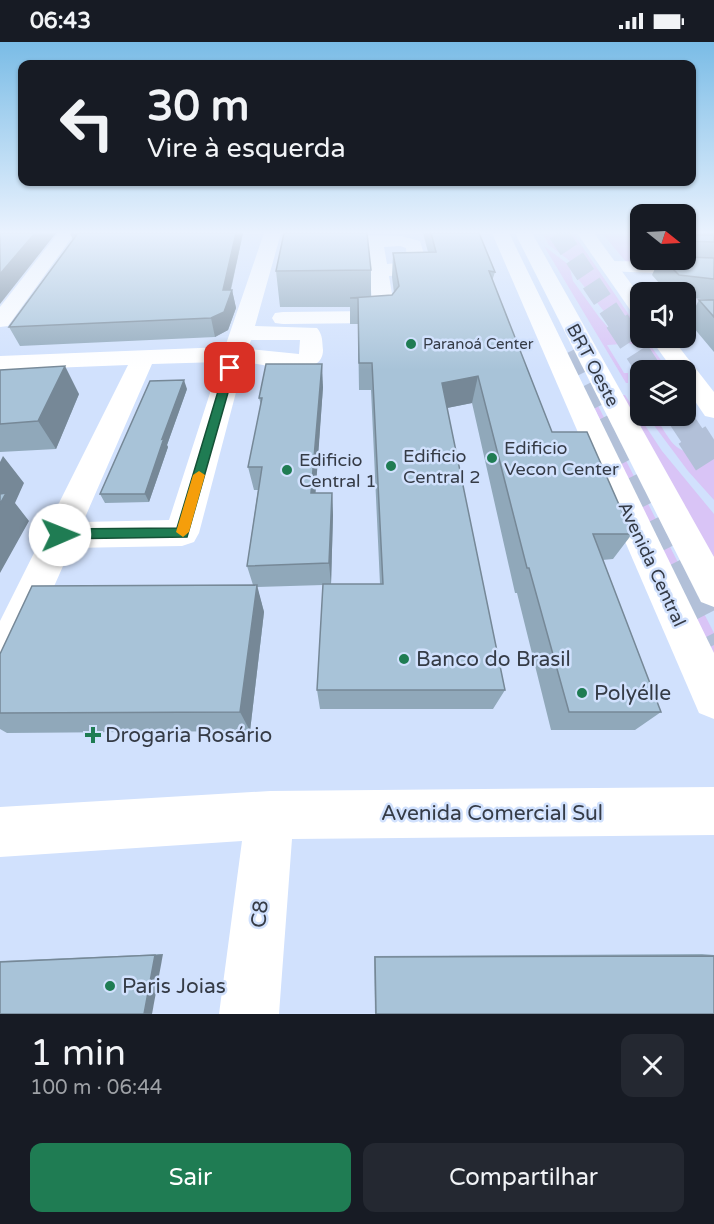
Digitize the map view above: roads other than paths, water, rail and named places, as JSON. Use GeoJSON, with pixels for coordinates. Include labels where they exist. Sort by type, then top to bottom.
{"type":"FeatureCollection","features":[{"type":"Feature","properties":{"kind":"street"},"geometry":{"type":"LineString","coordinates":[[0,321],[33,278]]}},
{"type":"Feature","properties":{"kind":"street"},"geometry":{"type":"LineString","coordinates":[[60,535],[182,533],[259,278]]}},
{"type":"Feature","properties":{"kind":"street"},"geometry":{"type":"LineString","coordinates":[[0,363],[144,356],[241,335],[381,315],[384,312],[380,278]]}},
{"type":"Feature","properties":{"kind":"street","name":"Avenida Central"},"geometry":{"type":"LineString","coordinates":[[520,278],[714,698]]}},
{"type":"Feature","properties":{"kind":"street","name":"BRT Oeste"},"geometry":{"type":"LineString","coordinates":[[547,278],[714,591]]}},
{"type":"Feature","properties":{"kind":"street"},"geometry":{"type":"LineString","coordinates":[[618,278],[630,296]]}},
{"type":"Feature","properties":{"kind":"street"},"geometry":{"type":"LineString","coordinates":[[0,663],[144,356]]}},
{"type":"Feature","properties":{"kind":"street"},"geometry":{"type":"LineString","coordinates":[[696,385],[714,409]]}},
{"type":"Feature","properties":{"kind":"street","name":"Avenida Comercial Sul"},"geometry":{"type":"LineString","coordinates":[[0,832],[270,814],[714,811]]}},
{"type":"Feature","properties":{"kind":"street","name":"C8"},"geometry":{"type":"LineString","coordinates":[[249,1014],[270,814]]}},
{"type":"Feature","properties":{"kind":"tunnel"},"geometry":{"type":"LineString","coordinates":[[588,278],[618,323]]}},
{"type":"Feature","properties":{"kind":"tunnel"},"geometry":{"type":"LineString","coordinates":[[617,321],[642,360]]}},
{"type":"Feature","properties":{"kind":"tunnel"},"geometry":{"type":"LineString","coordinates":[[567,353],[608,435]]}},
{"type":"Feature","properties":{"kind":"tunnel"},"geometry":{"type":"LineString","coordinates":[[686,426],[693,437]]}},
{"type":"Feature","properties":{"kind":"tunnel"},"geometry":{"type":"LineString","coordinates":[[608,435],[683,583]]}},
{"type":"Feature","properties":{"kind":"tunnel"},"geometry":{"type":"LineString","coordinates":[[692,435],[714,469]]}},
{"type":"Feature","properties":{"kind":"tunnel"},"geometry":{"type":"LineString","coordinates":[[682,582],[714,645]]}},
{"type":"Feature","properties":{"kind":"place","name":"Paranoá Center"},"geometry":{"type":"Point","coordinates":[411,344]}},
{"type":"Feature","properties":{"kind":"place","name":"Edificio Vecon Center"},"geometry":{"type":"Point","coordinates":[492,458]}},
{"type":"Feature","properties":{"kind":"place","name":"Edificio Central 2"},"geometry":{"type":"Point","coordinates":[391,466]}},
{"type":"Feature","properties":{"kind":"place","name":"Edificio Central 1"},"geometry":{"type":"Point","coordinates":[287,470]}},
{"type":"Feature","properties":{"kind":"place","name":"Banco do Brasil"},"geometry":{"type":"Point","coordinates":[404,659]}},
{"type":"Feature","properties":{"kind":"place","name":"Polyélle"},"geometry":{"type":"Point","coordinates":[582,693]}},
{"type":"Feature","properties":{"kind":"place","name":"Drogaria Rosário"},"geometry":{"type":"Point","coordinates":[93,735]}},
{"type":"Feature","properties":{"kind":"place","name":"Paris Joias"},"geometry":{"type":"Point","coordinates":[110,986]}}]}
